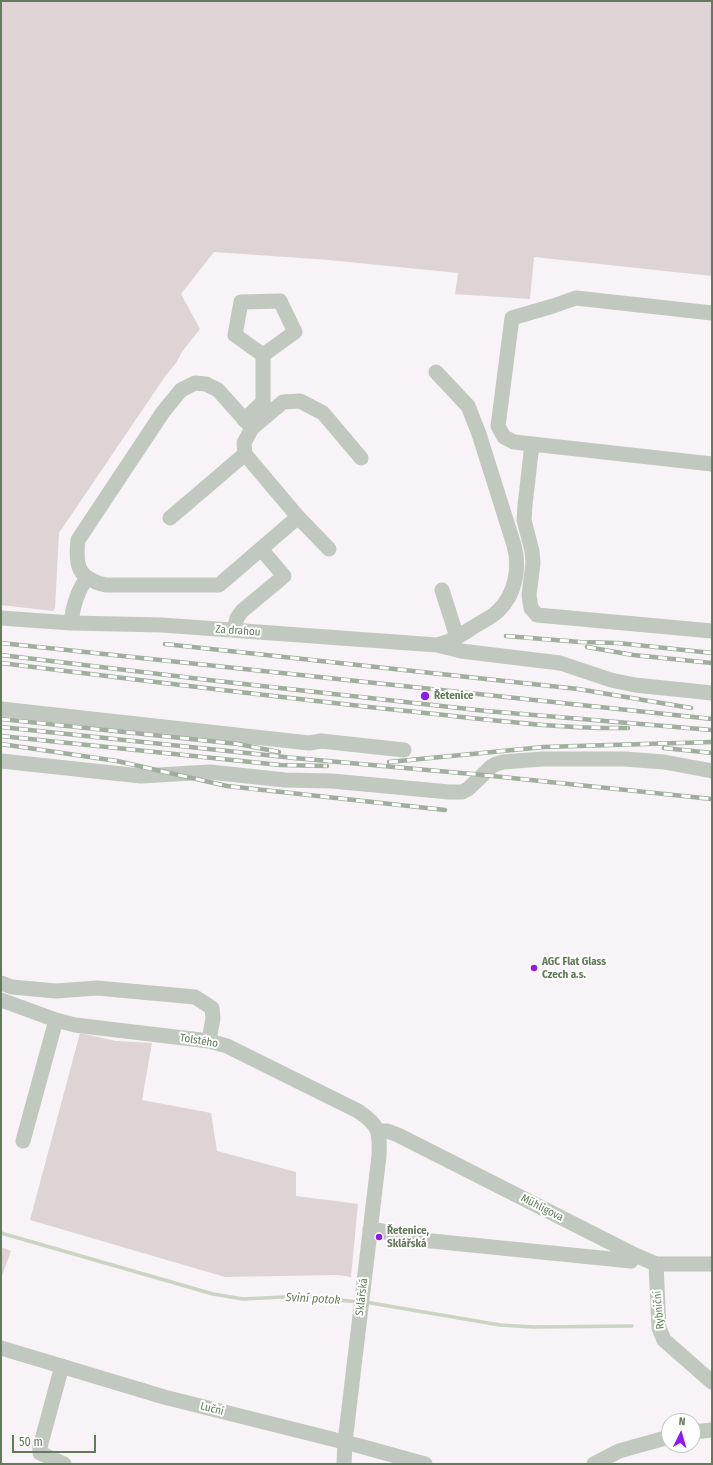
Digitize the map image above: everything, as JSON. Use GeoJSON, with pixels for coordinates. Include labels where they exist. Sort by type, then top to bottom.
{"type":"FeatureCollection","features":[{"type":"Feature","properties":{"kind":"street"},"geometry":{"type":"LineString","coordinates":[[712,313],[576,298],[539,311],[512,318],[498,426],[504,437],[514,442],[712,464]]}},
{"type":"Feature","properties":{"kind":"street"},"geometry":{"type":"LineString","coordinates":[[263,355],[263,402],[248,424],[244,443],[245,454],[298,517],[329,549]]}},
{"type":"Feature","properties":{"kind":"street"},"geometry":{"type":"LineString","coordinates":[[436,372],[468,406],[479,434],[514,544],[517,562],[516,574],[510,593],[498,611],[451,641],[437,645]]}},
{"type":"Feature","properties":{"kind":"street"},"geometry":{"type":"LineString","coordinates":[[248,424],[218,390],[206,384],[195,383],[181,390],[163,412],[78,540],[76,557],[81,570],[87,578],[96,583],[106,585],[219,585],[298,517]]}},
{"type":"Feature","properties":{"kind":"street"},"geometry":{"type":"LineString","coordinates":[[248,424],[283,402],[300,401],[323,412],[361,458]]}},
{"type":"Feature","properties":{"kind":"street"},"geometry":{"type":"LineString","coordinates":[[479,434],[498,426]]}},
{"type":"Feature","properties":{"kind":"street"},"geometry":{"type":"LineString","coordinates":[[532,444],[524,520],[532,551],[533,563],[529,595],[531,608],[537,615],[712,631]]}},
{"type":"Feature","properties":{"kind":"street"},"geometry":{"type":"LineString","coordinates":[[170,518],[245,454]]}},
{"type":"Feature","properties":{"kind":"street"},"geometry":{"type":"LineString","coordinates":[[234,630],[238,618],[242,612],[284,576],[261,549]]}},
{"type":"Feature","properties":{"kind":"street"},"geometry":{"type":"LineString","coordinates":[[71,623],[73,609],[80,588],[87,578]]}},
{"type":"Feature","properties":{"kind":"street"},"geometry":{"type":"LineString","coordinates":[[442,590],[457,637]]}},
{"type":"Feature","properties":{"kind":"street","name":"Za drahou"},"geometry":{"type":"LineString","coordinates":[[1,618],[71,623],[162,625],[437,645],[461,650],[560,663],[611,680],[635,685],[712,693]]}},
{"type":"Feature","properties":{"kind":"street"},"geometry":{"type":"LineString","coordinates":[[1,709],[310,743],[321,741],[404,750]]}},
{"type":"Feature","properties":{"kind":"street"},"geometry":{"type":"LineString","coordinates":[[1,761],[141,776],[210,772],[285,780],[332,781],[449,792],[462,792],[468,789],[490,768],[503,762],[542,759],[625,759],[664,762],[712,771]]}},
{"type":"Feature","properties":{"kind":"street"},"geometry":{"type":"LineString","coordinates":[[1,984],[12,987],[56,991],[97,988],[195,996],[212,1008],[213,1018],[209,1041]]}},
{"type":"Feature","properties":{"kind":"street","name":"Tolstého"},"geometry":{"type":"LineString","coordinates":[[1,1000],[56,1020],[100,1028],[209,1041],[227,1046],[244,1053],[358,1111],[372,1121],[378,1131]]}},
{"type":"Feature","properties":{"kind":"street"},"geometry":{"type":"LineString","coordinates":[[23,1141],[56,1020]]}},
{"type":"Feature","properties":{"kind":"street","name":"Sklářská"},"geometry":{"type":"LineString","coordinates":[[344,1464],[345,1442],[379,1156],[380,1142],[378,1131]]}},
{"type":"Feature","properties":{"kind":"street","name":"Mühligova"},"geometry":{"type":"LineString","coordinates":[[378,1131],[387,1131],[398,1136],[635,1255],[656,1264],[712,1264]]}},
{"type":"Feature","properties":{"kind":"street"},"geometry":{"type":"LineString","coordinates":[[370,1229],[382,1231],[402,1238],[631,1261],[635,1255]]}},
{"type":"Feature","properties":{"kind":"street","name":"Rybniční"},"geometry":{"type":"LineString","coordinates":[[656,1264],[660,1334],[664,1340],[712,1382]]}},
{"type":"Feature","properties":{"kind":"street","name":"Luční"},"geometry":{"type":"LineString","coordinates":[[1,1348],[164,1397],[345,1442],[425,1464]]}},
{"type":"Feature","properties":{"kind":"street"},"geometry":{"type":"LineString","coordinates":[[62,1366],[40,1447],[40,1453],[64,1464]]}},
{"type":"Feature","properties":{"kind":"street"},"geometry":{"type":"LineString","coordinates":[[701,1431],[712,1430]]}},
{"type":"Feature","properties":{"kind":"street"},"geometry":{"type":"LineString","coordinates":[[594,1464],[619,1452],[661,1439]]}},
{"type":"Feature","properties":{"kind":"shaded area"},"geometry":{"type":"Polygon","coordinates":[[[1,1],[712,1],[712,276],[534,257],[530,299],[455,294],[458,273],[329,260],[214,252],[181,294],[200,329],[166,375],[59,533],[55,608],[53,611],[1,605],[1,1]]]}},
{"type":"Feature","properties":{"kind":"shaded area"},"geometry":{"type":"Polygon","coordinates":[[[80,1033],[116,1041],[152,1043],[142,1100],[211,1113],[217,1151],[296,1172],[296,1196],[358,1204],[351,1277],[338,1275],[225,1277],[30,1220],[80,1033]]]}},
{"type":"Feature","properties":{"kind":"shaded area"},"geometry":{"type":"Polygon","coordinates":[[[1,1247],[11,1251],[1,1278],[1,1247]]]}},
{"type":"Feature","properties":{"kind":"waterway","name":"Sviní potok"},"geometry":{"type":"LineString","coordinates":[[1,1233],[213,1294],[243,1299],[304,1296],[358,1302]]}},
{"type":"Feature","properties":{"kind":"waterway","name":"Sviní potok"},"geometry":{"type":"LineString","coordinates":[[365,1302],[500,1325],[533,1327],[632,1326]]}},
{"type":"Feature","properties":{"kind":"railway"},"geometry":{"type":"LineString","coordinates":[[506,636],[580,642],[618,643],[712,653]]}},
{"type":"Feature","properties":{"kind":"railway"},"geometry":{"type":"LineString","coordinates":[[1,643],[712,719]]}},
{"type":"Feature","properties":{"kind":"railway"},"geometry":{"type":"LineString","coordinates":[[165,644],[578,689],[691,708]]}},
{"type":"Feature","properties":{"kind":"railway"},"geometry":{"type":"LineString","coordinates":[[587,647],[633,655],[712,663]]}},
{"type":"Feature","properties":{"kind":"railway"},"geometry":{"type":"LineString","coordinates":[[1,655],[486,711],[712,730]]}},
{"type":"Feature","properties":{"kind":"railway"},"geometry":{"type":"LineString","coordinates":[[1,663],[243,693],[478,719],[568,727],[628,728]]}},
{"type":"Feature","properties":{"kind":"railway"},"geometry":{"type":"LineString","coordinates":[[1,719],[238,744],[279,752]]}},
{"type":"Feature","properties":{"kind":"railway"},"geometry":{"type":"LineString","coordinates":[[1,727],[294,758],[483,775],[712,799]]}},
{"type":"Feature","properties":{"kind":"railway"},"geometry":{"type":"LineString","coordinates":[[1,736],[280,765],[327,766]]}},
{"type":"Feature","properties":{"kind":"railway"},"geometry":{"type":"LineString","coordinates":[[389,762],[544,747],[712,742]]}},
{"type":"Feature","properties":{"kind":"railway"},"geometry":{"type":"LineString","coordinates":[[1,744],[117,761],[227,786],[445,810]]}},
{"type":"Feature","properties":{"kind":"railway"},"geometry":{"type":"LineString","coordinates":[[664,748],[712,753]]}},
{"type":"Feature","properties":{"kind":"place","name":"Řetenice"},"geometry":{"type":"Point","coordinates":[425,696]}},
{"type":"Feature","properties":{"kind":"place","name":"AGC Flat Glass Czech a.s."},"geometry":{"type":"Point","coordinates":[534,968]}},
{"type":"Feature","properties":{"kind":"place","name":"Řetenice, Sklářská"},"geometry":{"type":"Point","coordinates":[379,1237]}}]}
